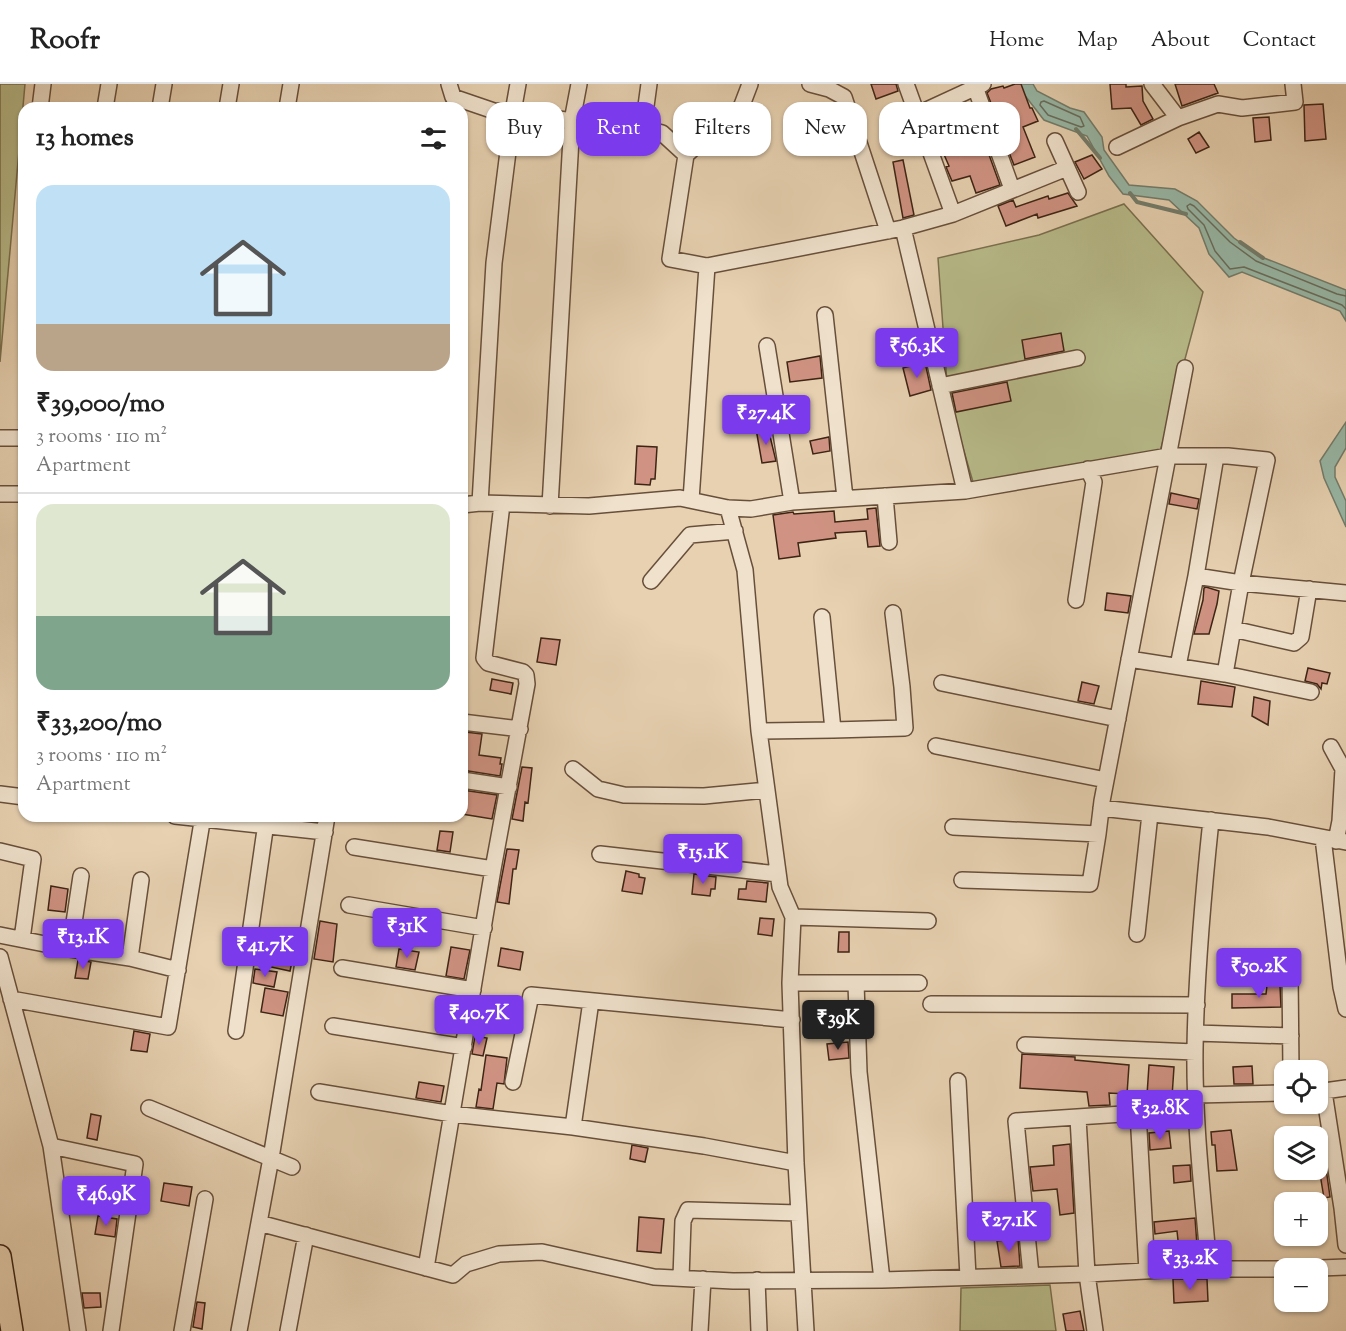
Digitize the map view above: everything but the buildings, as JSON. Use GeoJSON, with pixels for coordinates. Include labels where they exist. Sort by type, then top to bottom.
{"type":"FeatureCollection","features":[{"type":"Feature","properties":{"kind":"highway"},"geometry":{"type":"LineString","coordinates":[[0,1256],[12,1331]]}},
{"type":"Feature","properties":{"kind":"street"},"geometry":{"type":"LineString","coordinates":[[41,102],[43,84]]}},
{"type":"Feature","properties":{"kind":"street"},"geometry":{"type":"LineString","coordinates":[[106,102],[109,84]]}},
{"type":"Feature","properties":{"kind":"street"},"geometry":{"type":"LineString","coordinates":[[161,102],[164,84]]}},
{"type":"Feature","properties":{"kind":"street"},"geometry":{"type":"LineString","coordinates":[[228,102],[231,84]]}},
{"type":"Feature","properties":{"kind":"street"},"geometry":{"type":"LineString","coordinates":[[288,102],[291,84]]}},
{"type":"Feature","properties":{"kind":"street"},"geometry":{"type":"LineString","coordinates":[[449,84],[453,97],[468,102]]}},
{"type":"Feature","properties":{"kind":"street"},"geometry":{"type":"LineString","coordinates":[[515,102],[518,84]]}},
{"type":"Feature","properties":{"kind":"street"},"geometry":{"type":"LineString","coordinates":[[550,506],[573,121],[579,84]]}},
{"type":"Feature","properties":{"kind":"street"},"geometry":{"type":"LineString","coordinates":[[647,102],[649,84]]}},
{"type":"Feature","properties":{"kind":"street"},"geometry":{"type":"LineString","coordinates":[[743,102],[750,84]]}},
{"type":"Feature","properties":{"kind":"street"},"geometry":{"type":"LineString","coordinates":[[810,84],[830,89],[844,97],[895,229],[940,386],[966,491]]}},
{"type":"Feature","properties":{"kind":"street"},"geometry":{"type":"LineString","coordinates":[[906,84],[913,102]]}},
{"type":"Feature","properties":{"kind":"street"},"geometry":{"type":"LineString","coordinates":[[1152,84],[1178,118]]}},
{"type":"Feature","properties":{"kind":"street"},"geometry":{"type":"LineString","coordinates":[[1117,147],[1178,118],[1218,104],[1242,108],[1295,102],[1293,84]]}},
{"type":"Feature","properties":{"kind":"street"},"geometry":{"type":"LineString","coordinates":[[942,102],[977,85],[1012,189]]}},
{"type":"Feature","properties":{"kind":"street"},"geometry":{"type":"LineString","coordinates":[[468,102],[486,108]]}},
{"type":"Feature","properties":{"kind":"street"},"geometry":{"type":"LineString","coordinates":[[564,120],[576,121]]}},
{"type":"Feature","properties":{"kind":"street"},"geometry":{"type":"LineString","coordinates":[[661,133],[673,143]]}},
{"type":"Feature","properties":{"kind":"street"},"geometry":{"type":"LineString","coordinates":[[1055,141],[1078,192]]}},
{"type":"Feature","properties":{"kind":"street"},"geometry":{"type":"LineString","coordinates":[[480,503],[494,263],[507,156]]}},
{"type":"Feature","properties":{"kind":"street"},"geometry":{"type":"LineString","coordinates":[[686,156],[670,259],[707,266],[895,229],[952,213],[1068,168]]}},
{"type":"Feature","properties":{"kind":"street"},"geometry":{"type":"LineString","coordinates":[[932,156],[952,213]]}},
{"type":"Feature","properties":{"kind":"street"},"geometry":{"type":"LineString","coordinates":[[691,501],[707,266]]}},
{"type":"Feature","properties":{"kind":"street"},"geometry":{"type":"LineString","coordinates":[[825,315],[845,498]]}},
{"type":"Feature","properties":{"kind":"street"},"geometry":{"type":"LineString","coordinates":[[767,346],[792,502]]}},
{"type":"Feature","properties":{"kind":"street"},"geometry":{"type":"LineString","coordinates":[[940,386],[1077,358]]}},
{"type":"Feature","properties":{"kind":"street"},"geometry":{"type":"LineString","coordinates":[[962,880],[1090,884],[1106,780],[1185,368]]}},
{"type":"Feature","properties":{"kind":"street"},"geometry":{"type":"LineString","coordinates":[[0,438],[18,438]]}},
{"type":"Feature","properties":{"kind":"street"},"geometry":{"type":"LineString","coordinates":[[468,504],[589,506],[680,498],[729,508],[751,509],[792,502],[966,491],[1168,456],[1216,456],[1267,460],[1241,583],[1226,674]]}},
{"type":"Feature","properties":{"kind":"street"},"geometry":{"type":"LineString","coordinates":[[1178,666],[1216,456]]}},
{"type":"Feature","properties":{"kind":"street"},"geometry":{"type":"LineString","coordinates":[[1076,600],[1094,482],[1088,470]]}},
{"type":"Feature","properties":{"kind":"street"},"geometry":{"type":"LineString","coordinates":[[0,494],[18,494]]}},
{"type":"Feature","properties":{"kind":"street"},"geometry":{"type":"LineString","coordinates":[[885,496],[889,542]]}},
{"type":"Feature","properties":{"kind":"street"},"geometry":{"type":"LineString","coordinates":[[426,1268],[493,869],[527,684],[526,675],[520,670],[488,663],[484,658],[502,504]]}},
{"type":"Feature","properties":{"kind":"street"},"geometry":{"type":"LineString","coordinates":[[729,508],[745,570],[759,731],[780,887],[792,917],[790,983],[796,1163],[806,1331]]}},
{"type":"Feature","properties":{"kind":"street"},"geometry":{"type":"LineString","coordinates":[[651,581],[690,535],[735,531]]}},
{"type":"Feature","properties":{"kind":"street"},"geometry":{"type":"LineString","coordinates":[[1196,576],[1241,583],[1346,593]]}},
{"type":"Feature","properties":{"kind":"street"},"geometry":{"type":"LineString","coordinates":[[1233,629],[1294,643],[1299,641],[1309,589]]}},
{"type":"Feature","properties":{"kind":"street"},"geometry":{"type":"LineString","coordinates":[[759,731],[905,728],[893,613]]}},
{"type":"Feature","properties":{"kind":"street"},"geometry":{"type":"LineString","coordinates":[[822,617],[833,730]]}},
{"type":"Feature","properties":{"kind":"street"},"geometry":{"type":"LineString","coordinates":[[1129,658],[1226,674],[1311,692]]}},
{"type":"Feature","properties":{"kind":"street"},"geometry":{"type":"LineString","coordinates":[[942,683],[1118,719]]}},
{"type":"Feature","properties":{"kind":"street"},"geometry":{"type":"LineString","coordinates":[[468,723],[520,729]]}},
{"type":"Feature","properties":{"kind":"street"},"geometry":{"type":"LineString","coordinates":[[936,746],[1106,780]]}},
{"type":"Feature","properties":{"kind":"street"},"geometry":{"type":"LineString","coordinates":[[1331,747],[1343,769],[1340,821],[1335,840],[1341,987],[1346,1009]]}},
{"type":"Feature","properties":{"kind":"street"},"geometry":{"type":"LineString","coordinates":[[573,770],[598,789],[624,795],[704,796],[767,790]]}},
{"type":"Feature","properties":{"kind":"street"},"geometry":{"type":"LineString","coordinates":[[468,781],[509,787]]}},
{"type":"Feature","properties":{"kind":"street"},"geometry":{"type":"LineString","coordinates":[[0,794],[18,796]]}},
{"type":"Feature","properties":{"kind":"street"},"geometry":{"type":"LineString","coordinates":[[1101,808],[1268,826],[1335,840]]}},
{"type":"Feature","properties":{"kind":"street"},"geometry":{"type":"LineString","coordinates":[[1137,934],[1150,814]]}},
{"type":"Feature","properties":{"kind":"street"},"geometry":{"type":"LineString","coordinates":[[1209,1269],[1195,1052],[1210,820]]}},
{"type":"Feature","properties":{"kind":"street"},"geometry":{"type":"LineString","coordinates":[[11,999],[168,1028],[202,822]]}},
{"type":"Feature","properties":{"kind":"street"},"geometry":{"type":"LineString","coordinates":[[236,1031],[267,822]]}},
{"type":"Feature","properties":{"kind":"street"},"geometry":{"type":"LineString","coordinates":[[239,1331],[271,1158],[326,824],[287,822]]}},
{"type":"Feature","properties":{"kind":"street"},"geometry":{"type":"LineString","coordinates":[[953,827],[1098,834]]}},
{"type":"Feature","properties":{"kind":"street"},"geometry":{"type":"LineString","coordinates":[[354,847],[493,869]]}},
{"type":"Feature","properties":{"kind":"street"},"geometry":{"type":"LineString","coordinates":[[0,851],[33,859],[22,939]]}},
{"type":"Feature","properties":{"kind":"street"},"geometry":{"type":"LineString","coordinates":[[600,854],[778,874]]}},
{"type":"Feature","properties":{"kind":"street"},"geometry":{"type":"LineString","coordinates":[[70,949],[81,876]]}},
{"type":"Feature","properties":{"kind":"street"},"geometry":{"type":"LineString","coordinates":[[130,958],[141,880]]}},
{"type":"Feature","properties":{"kind":"street"},"geometry":{"type":"LineString","coordinates":[[349,905],[484,928]]}},
{"type":"Feature","properties":{"kind":"street"},"geometry":{"type":"LineString","coordinates":[[792,917],[928,921]]}},
{"type":"Feature","properties":{"kind":"street"},"geometry":{"type":"LineString","coordinates":[[0,934],[70,949],[130,958],[178,970]]}},
{"type":"Feature","properties":{"kind":"street"},"geometry":{"type":"LineString","coordinates":[[0,957],[51,1146],[78,1331]]}},
{"type":"Feature","properties":{"kind":"street"},"geometry":{"type":"LineString","coordinates":[[342,968],[473,990]]}},
{"type":"Feature","properties":{"kind":"street"},"geometry":{"type":"LineString","coordinates":[[1290,973],[1291,1060]]}},
{"type":"Feature","properties":{"kind":"street"},"geometry":{"type":"LineString","coordinates":[[790,983],[919,983]]}},
{"type":"Feature","properties":{"kind":"street"},"geometry":{"type":"LineString","coordinates":[[856,983],[859,1072],[882,1280]]}},
{"type":"Feature","properties":{"kind":"street"},"geometry":{"type":"LineString","coordinates":[[513,1082],[531,995],[792,1020]]}},
{"type":"Feature","properties":{"kind":"street"},"geometry":{"type":"LineString","coordinates":[[573,1127],[591,1001]]}},
{"type":"Feature","properties":{"kind":"street"},"geometry":{"type":"LineString","coordinates":[[931,1004],[1197,1005]]}},
{"type":"Feature","properties":{"kind":"street"},"geometry":{"type":"LineString","coordinates":[[333,1026],[464,1047]]}},
{"type":"Feature","properties":{"kind":"street"},"geometry":{"type":"LineString","coordinates":[[1196,1033],[1291,1036]]}},
{"type":"Feature","properties":{"kind":"street"},"geometry":{"type":"LineString","coordinates":[[1025,1045],[1195,1052]]}},
{"type":"Feature","properties":{"kind":"street"},"geometry":{"type":"LineString","coordinates":[[958,1081],[968,1277]]}},
{"type":"Feature","properties":{"kind":"street"},"geometry":{"type":"LineString","coordinates":[[1328,1091],[1346,1088]]}},
{"type":"Feature","properties":{"kind":"street"},"geometry":{"type":"LineString","coordinates":[[319,1092],[452,1114],[573,1127],[704,1146],[796,1163]]}},
{"type":"Feature","properties":{"kind":"street"},"geometry":{"type":"LineString","coordinates":[[1196,1095],[1274,1093]]}},
{"type":"Feature","properties":{"kind":"street"},"geometry":{"type":"LineString","coordinates":[[149,1108],[292,1167]]}},
{"type":"Feature","properties":{"kind":"street"},"geometry":{"type":"LineString","coordinates":[[1031,1275],[1016,1121],[1138,1113],[1147,1270]]}},
{"type":"Feature","properties":{"kind":"street"},"geometry":{"type":"LineString","coordinates":[[1324,1114],[1342,1208],[1346,1245]]}},
{"type":"Feature","properties":{"kind":"street"},"geometry":{"type":"LineString","coordinates":[[1078,1118],[1087,1274],[1095,1331]]}},
{"type":"Feature","properties":{"kind":"street"},"geometry":{"type":"LineString","coordinates":[[51,1146],[135,1164],[111,1331]]}},
{"type":"Feature","properties":{"kind":"street"},"geometry":{"type":"LineString","coordinates":[[182,1331],[205,1199]]}},
{"type":"Feature","properties":{"kind":"street"},"geometry":{"type":"LineString","coordinates":[[681,1278],[683,1221],[688,1210],[799,1213]]}},
{"type":"Feature","properties":{"kind":"street"},"geometry":{"type":"LineString","coordinates":[[259,1222],[453,1275],[466,1264],[499,1254],[542,1252],[654,1277],[703,1279],[882,1280],[1147,1270],[1274,1269]]}},
{"type":"Feature","properties":{"kind":"street"},"geometry":{"type":"LineString","coordinates":[[288,1331],[306,1235]]}},
{"type":"Feature","properties":{"kind":"street"},"geometry":{"type":"LineString","coordinates":[[1328,1268],[1346,1267]]}},
{"type":"Feature","properties":{"kind":"street"},"geometry":{"type":"LineString","coordinates":[[700,1331],[703,1279]]}},
{"type":"Feature","properties":{"kind":"street"},"geometry":{"type":"LineString","coordinates":[[757,1280],[759,1331]]}},
{"type":"Feature","properties":{"kind":"green space"},"geometry":{"type":"Polygon","coordinates":[[[0,84],[25,84],[23,102],[18,102],[18,162],[0,362],[0,84]]]}},
{"type":"Feature","properties":{"kind":"green space"},"geometry":{"type":"Polygon","coordinates":[[[1124,204],[1203,292],[1160,452],[973,482],[948,397],[938,258],[1039,235],[1124,204]]]}},
{"type":"Feature","properties":{"kind":"green space"},"geometry":{"type":"Polygon","coordinates":[[[1050,1285],[1056,1331],[960,1331],[961,1288],[1050,1285]]]}},
{"type":"Feature","properties":{"kind":"water"},"geometry":{"type":"Polygon","coordinates":[[[1016,84],[1033,84],[1037,91],[1070,108],[1084,112],[1102,137],[1104,150],[1129,185],[1175,189],[1197,201],[1234,238],[1259,256],[1346,290],[1346,321],[1340,311],[1242,272],[1229,277],[1209,254],[1199,228],[1169,200],[1123,194],[1109,176],[1087,136],[1044,120],[1016,84]]]}},
{"type":"Feature","properties":{"kind":"water"},"geometry":{"type":"Polygon","coordinates":[[[1346,422],[1346,448],[1335,467],[1335,477],[1346,501],[1346,527],[1324,478],[1320,461],[1346,422]]]}},
{"type":"Feature","properties":{"kind":"waterway"},"geometry":{"type":"LineString","coordinates":[[1076,129],[1100,158]]}},
{"type":"Feature","properties":{"kind":"waterway"},"geometry":{"type":"LineString","coordinates":[[1130,193],[1137,202],[1186,214]]}},
{"type":"Feature","properties":{"kind":"waterway"},"geometry":{"type":"LineString","coordinates":[[1240,242],[1263,258]]}}]}
